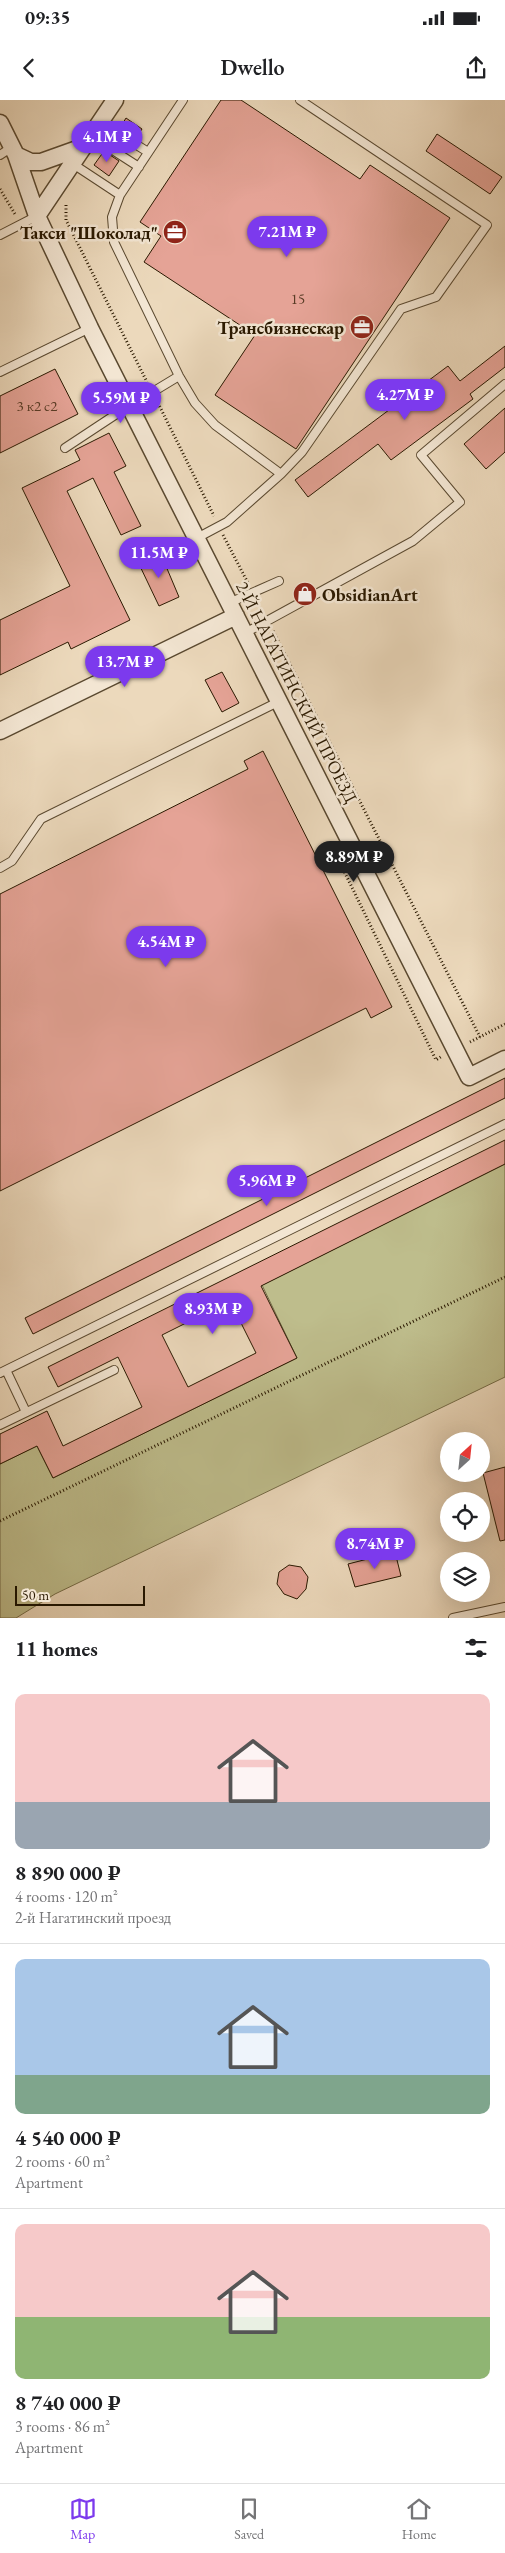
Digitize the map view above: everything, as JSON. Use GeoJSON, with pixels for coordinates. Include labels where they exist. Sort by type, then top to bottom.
{"type":"FeatureCollection","features":[{"type":"Feature","properties":{"kind":"street"},"geometry":{"type":"LineString","coordinates":[[37,216],[115,100]]}},
{"type":"Feature","properties":{"kind":"street","name":"2-Й НАГАТИНСКИЙ ПРОЕЗД"},"geometry":{"type":"LineString","coordinates":[[0,123],[9,152],[37,216],[90,328],[195,539],[280,701],[468,1077],[505,1059]]}},
{"type":"Feature","properties":{"kind":"street"},"geometry":{"type":"LineString","coordinates":[[9,152],[31,162],[41,162],[87,141]]}},
{"type":"Feature","properties":{"kind":"street"},"geometry":{"type":"LineString","coordinates":[[0,731],[232,610]]}},
{"type":"Feature","properties":{"kind":"lane"},"geometry":{"type":"LineString","coordinates":[[183,100],[120,195],[112,217],[114,242],[179,376],[195,403],[215,425],[281,474]]}},
{"type":"Feature","properties":{"kind":"lane"},"geometry":{"type":"LineString","coordinates":[[195,539],[227,522],[281,474],[302,452],[402,309],[436,297],[487,225],[300,100]]}},
{"type":"Feature","properties":{"kind":"lane"},"geometry":{"type":"LineString","coordinates":[[100,122],[148,152]]}},
{"type":"Feature","properties":{"kind":"lane"},"geometry":{"type":"LineString","coordinates":[[87,141],[139,167]]}},
{"type":"Feature","properties":{"kind":"lane"},"geometry":{"type":"LineString","coordinates":[[73,164],[120,195]]}},
{"type":"Feature","properties":{"kind":"lane"},"geometry":{"type":"LineString","coordinates":[[0,235],[37,216]]}},
{"type":"Feature","properties":{"kind":"lane"},"geometry":{"type":"LineString","coordinates":[[0,372],[90,328]]}},
{"type":"Feature","properties":{"kind":"lane"},"geometry":{"type":"LineString","coordinates":[[65,448],[179,376]]}},
{"type":"Feature","properties":{"kind":"lane"},"geometry":{"type":"LineString","coordinates":[[245,634],[414,541],[460,502],[421,455],[505,384]]}},
{"type":"Feature","properties":{"kind":"lane"},"geometry":{"type":"LineString","coordinates":[[232,610],[254,592],[279,581]]}},
{"type":"Feature","properties":{"kind":"lane"},"geometry":{"type":"LineString","coordinates":[[0,868],[12,861],[41,819],[280,701]]}},
{"type":"Feature","properties":{"kind":"lane"},"geometry":{"type":"LineString","coordinates":[[26,1412],[3,1371],[505,1124]]}},
{"type":"Feature","properties":{"kind":"lane"},"geometry":{"type":"LineString","coordinates":[[0,1425],[114,1370]]}},
{"type":"Feature","properties":{"kind":"lane"},"geometry":{"type":"LineString","coordinates":[[453,1618],[505,1607]]}},
{"type":"Feature","properties":{"kind":"path"},"geometry":{"type":"LineString","coordinates":[[66,201],[64,211],[66,220],[254,592]]}},
{"type":"Feature","properties":{"kind":"path"},"geometry":{"type":"LineString","coordinates":[[267,621],[480,1037]]}},
{"type":"Feature","properties":{"kind":"path"},"geometry":{"type":"LineString","coordinates":[[0,1521],[505,1277]]}},
{"type":"Feature","properties":{"kind":"shaded area"},"geometry":{"type":"Polygon","coordinates":[[[505,1164],[505,1377],[55,1594],[16,1618],[0,1618],[0,1464],[37,1446],[53,1478],[297,1358],[262,1285],[505,1164]]]}},
{"type":"Feature","properties":{"kind":"building"},"geometry":{"type":"Polygon","coordinates":[[[221,100],[241,100],[360,179],[370,165],[450,218],[296,449],[215,395],[255,335],[144,262],[161,236],[140,222],[221,100]]]}},
{"type":"Feature","properties":{"kind":"building"},"geometry":{"type":"Polygon","coordinates":[[[126,118],[142,129],[136,138],[120,128],[126,118]]]}},
{"type":"Feature","properties":{"kind":"building"},"geometry":{"type":"Polygon","coordinates":[[[437,134],[502,177],[490,194],[426,151],[437,134]]]}},
{"type":"Feature","properties":{"kind":"building"},"geometry":{"type":"Polygon","coordinates":[[[113,137],[129,147],[126,152],[110,142],[113,137]]]}},
{"type":"Feature","properties":{"kind":"building"},"geometry":{"type":"Polygon","coordinates":[[[104,151],[119,161],[109,176],[94,165],[104,151]]]}},
{"type":"Feature","properties":{"kind":"building"},"geometry":{"type":"Polygon","coordinates":[[[505,346],[505,367],[470,394],[473,399],[391,460],[378,444],[308,497],[295,480],[448,366],[460,381],[505,346]]]}},
{"type":"Feature","properties":{"kind":"building"},"geometry":{"type":"Polygon","coordinates":[[[55,369],[78,414],[0,453],[0,396],[55,369]]]}},
{"type":"Feature","properties":{"kind":"building"},"geometry":{"type":"Polygon","coordinates":[[[505,408],[505,452],[486,469],[464,444],[505,408]]]}},
{"type":"Feature","properties":{"kind":"building"},"geometry":{"type":"Polygon","coordinates":[[[109,433],[126,466],[114,472],[141,526],[121,535],[93,478],[67,491],[130,620],[71,649],[68,642],[0,675],[0,620],[70,586],[22,488],[80,460],[75,450],[109,433]]]}},
{"type":"Feature","properties":{"kind":"building"},"geometry":{"type":"Polygon","coordinates":[[[160,552],[179,597],[159,606],[138,562],[160,552]]]}},
{"type":"Feature","properties":{"kind":"building"},"geometry":{"type":"Polygon","coordinates":[[[222,672],[239,703],[222,712],[205,680],[222,672]]]}},
{"type":"Feature","properties":{"kind":"building"},"geometry":{"type":"Polygon","coordinates":[[[263,751],[392,1007],[371,1018],[366,1008],[0,1191],[0,894],[248,769],[244,761],[263,751]]]}},
{"type":"Feature","properties":{"kind":"building"},"geometry":{"type":"Polygon","coordinates":[[[505,1078],[505,1098],[33,1334],[25,1318],[505,1078]]]}},
{"type":"Feature","properties":{"kind":"building"},"geometry":{"type":"Polygon","coordinates":[[[505,1140],[505,1164],[261,1286],[297,1358],[53,1478],[37,1446],[0,1464],[0,1434],[47,1411],[63,1446],[142,1407],[118,1357],[58,1387],[48,1367],[505,1140]],[[230,1301],[162,1335],[188,1387],[256,1353],[230,1301]]]}},
{"type":"Feature","properties":{"kind":"building"},"geometry":{"type":"Polygon","coordinates":[[[505,1467],[505,1540],[500,1541],[490,1501],[490,1492],[488,1492],[485,1482],[490,1482],[490,1471],[505,1467]]]}},
{"type":"Feature","properties":{"kind":"building"},"geometry":{"type":"Polygon","coordinates":[[[395,1552],[401,1576],[355,1587],[348,1564],[395,1552]]]}},
{"type":"Feature","properties":{"kind":"building"},"geometry":{"type":"Polygon","coordinates":[[[289,1565],[301,1567],[308,1577],[306,1589],[297,1599],[284,1594],[277,1584],[279,1572],[289,1565]]]}},
{"type":"Feature","properties":{"kind":"place","name":"Такси \"Шоколад\""},"geometry":{"type":"Point","coordinates":[175,232]}},
{"type":"Feature","properties":{"kind":"place","name":"Трансбизнескар"},"geometry":{"type":"Point","coordinates":[362,327]}},
{"type":"Feature","properties":{"kind":"place","name":"ObsidianArt"},"geometry":{"type":"Point","coordinates":[305,594]}}]}
